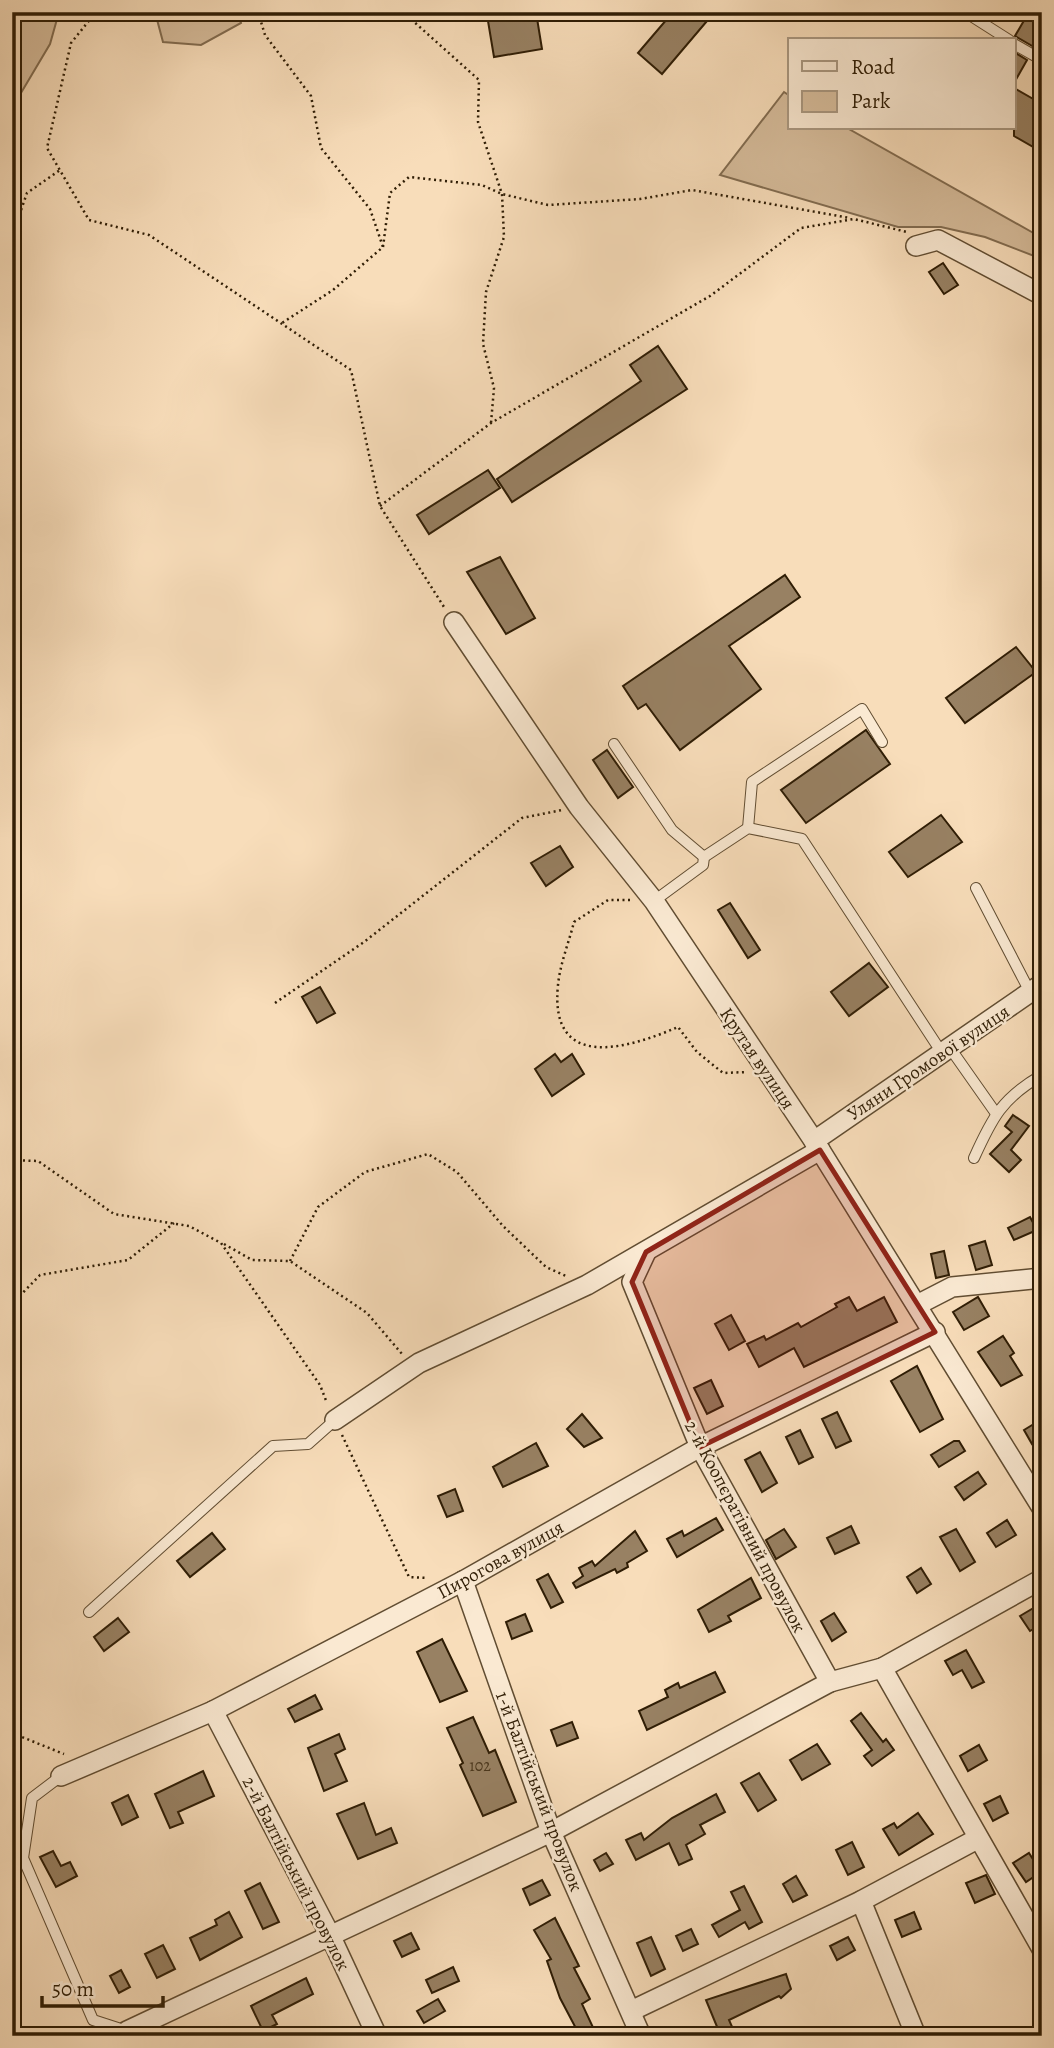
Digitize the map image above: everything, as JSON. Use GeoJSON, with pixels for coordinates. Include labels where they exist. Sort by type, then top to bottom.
{"type":"FeatureCollection","features":[{"type":"Feature","properties":{"kind":"street"},"geometry":{"type":"LineString","coordinates":[[916,246],[938,240],[1042,295]]}},
{"type":"Feature","properties":{"kind":"street","name":"Крутая вулиця"},"geometry":{"type":"LineString","coordinates":[[454,622],[579,807],[654,901],[817,1145],[917,1305],[1034,1479],[1042,1508]]}},
{"type":"Feature","properties":{"kind":"street","name":"Уляни Громової вулиця"},"geometry":{"type":"LineString","coordinates":[[335,1420],[419,1363],[587,1285],[646,1252],[817,1145],[946,1050],[1038,993]]}},
{"type":"Feature","properties":{"kind":"street","name":"2-й Коопєратівний провулок"},"geometry":{"type":"LineString","coordinates":[[646,1252],[632,1282],[700,1447],[830,1682]]}},
{"type":"Feature","properties":{"kind":"street"},"geometry":{"type":"LineString","coordinates":[[917,1305],[952,1287],[1042,1278]]}},
{"type":"Feature","properties":{"kind":"street","name":"Пирогова вулиця"},"geometry":{"type":"LineString","coordinates":[[61,1776],[214,1711],[463,1581],[700,1447],[935,1332]]}},
{"type":"Feature","properties":{"kind":"street"},"geometry":{"type":"LineString","coordinates":[[127,2031],[151,2029],[330,1935],[551,1832],[830,1682],[882,1668],[1042,1579]]}},
{"type":"Feature","properties":{"kind":"street","name":"1-й Балтійський провулок"},"geometry":{"type":"LineString","coordinates":[[463,1581],[551,1832],[641,2036]]}},
{"type":"Feature","properties":{"kind":"street"},"geometry":{"type":"LineString","coordinates":[[882,1668],[1042,1949]]}},
{"type":"Feature","properties":{"kind":"street","name":"2-й Балтійський провулок"},"geometry":{"type":"LineString","coordinates":[[214,1711],[330,1935],[377,2036]]}},
{"type":"Feature","properties":{"kind":"street"},"geometry":{"type":"LineString","coordinates":[[631,2011],[861,1901],[977,1839]]}},
{"type":"Feature","properties":{"kind":"street"},"geometry":{"type":"LineString","coordinates":[[861,1901],[916,2036]]}},
{"type":"Feature","properties":{"kind":"lane"},"geometry":{"type":"LineString","coordinates":[[965,12],[1006,38]]}},
{"type":"Feature","properties":{"kind":"lane"},"geometry":{"type":"LineString","coordinates":[[1016,45],[1042,60]]}},
{"type":"Feature","properties":{"kind":"lane"},"geometry":{"type":"LineString","coordinates":[[748,828],[752,782],[862,709],[882,742]]}},
{"type":"Feature","properties":{"kind":"lane"},"geometry":{"type":"LineString","coordinates":[[614,744],[672,830],[704,857]]}},
{"type":"Feature","properties":{"kind":"lane"},"geometry":{"type":"LineString","coordinates":[[654,901],[703,865],[704,857],[748,828],[802,839],[946,1050],[995,1112]]}},
{"type":"Feature","properties":{"kind":"lane"},"geometry":{"type":"LineString","coordinates":[[976,888],[1038,993]]}},
{"type":"Feature","properties":{"kind":"lane"},"geometry":{"type":"LineString","coordinates":[[974,1158],[995,1112],[1026,1084],[1042,1075]]}},
{"type":"Feature","properties":{"kind":"lane"},"geometry":{"type":"LineString","coordinates":[[89,1612],[274,1446],[308,1444],[335,1420]]}},
{"type":"Feature","properties":{"kind":"lane"},"geometry":{"type":"LineString","coordinates":[[61,1776],[32,1798],[23,1858],[93,2020],[127,2031]]}},
{"type":"Feature","properties":{"kind":"path"},"geometry":{"type":"LineString","coordinates":[[96,12],[71,43],[47,148],[89,220],[149,235],[351,370],[380,506],[454,622]]}},
{"type":"Feature","properties":{"kind":"path"},"geometry":{"type":"LineString","coordinates":[[258,12],[265,35],[311,96],[321,148],[370,209],[383,247]]}},
{"type":"Feature","properties":{"kind":"path"},"geometry":{"type":"LineString","coordinates":[[403,12],[479,80],[478,122],[502,194],[504,237],[486,292],[483,344],[494,388],[491,423]]}},
{"type":"Feature","properties":{"kind":"path"},"geometry":{"type":"LineString","coordinates":[[12,236],[27,192],[60,170]]}},
{"type":"Feature","properties":{"kind":"path"},"geometry":{"type":"LineString","coordinates":[[282,323],[333,290],[383,247],[390,192],[409,177],[482,185],[502,194],[548,205],[640,199],[692,190],[854,219],[938,240]]}},
{"type":"Feature","properties":{"kind":"path"},"geometry":{"type":"LineString","coordinates":[[380,506],[491,423],[710,296],[801,228],[854,219]]}},
{"type":"Feature","properties":{"kind":"path"},"geometry":{"type":"LineString","coordinates":[[275,1003],[364,942],[522,818],[579,807]]}},
{"type":"Feature","properties":{"kind":"path"},"geometry":{"type":"LineString","coordinates":[[654,901],[608,900],[574,922],[558,986],[563,1028],[579,1045],[598,1048],[651,1038],[678,1027],[697,1052],[723,1073],[766,1071]]}},
{"type":"Feature","properties":{"kind":"path"},"geometry":{"type":"LineString","coordinates":[[290,1261],[318,1208],[365,1172],[428,1154],[457,1172],[503,1226],[546,1267],[587,1285]]}},
{"type":"Feature","properties":{"kind":"path"},"geometry":{"type":"LineString","coordinates":[[12,1160],[38,1161],[114,1214],[189,1226],[252,1260],[290,1261],[368,1313],[399,1353],[419,1363]]}},
{"type":"Feature","properties":{"kind":"path"},"geometry":{"type":"LineString","coordinates":[[12,1304],[40,1275],[128,1260],[174,1223]]}},
{"type":"Feature","properties":{"kind":"path"},"geometry":{"type":"LineString","coordinates":[[221,1243],[320,1385],[409,1577],[463,1581]]}},
{"type":"Feature","properties":{"kind":"path"},"geometry":{"type":"LineString","coordinates":[[12,1733],[92,1765]]}},
{"type":"Feature","properties":{"kind":"highlighted area"},"geometry":{"type":"Polygon","coordinates":[[[820,1150],[935,1332],[700,1447],[632,1282],[646,1252],[820,1150]]]}},
{"type":"Feature","properties":{"kind":"green space"},"geometry":{"type":"Polygon","coordinates":[[[12,12],[59,12],[50,44],[18,98],[12,90],[12,12]]]}},
{"type":"Feature","properties":{"kind":"green space"},"geometry":{"type":"Polygon","coordinates":[[[155,12],[238,12],[241,23],[201,45],[163,42],[155,12]]]}},
{"type":"Feature","properties":{"kind":"green space"},"geometry":{"type":"Polygon","coordinates":[[[784,92],[788,95],[788,130],[851,130],[1037,235],[1042,233],[1042,259],[985,237],[941,227],[898,227],[720,175],[784,92]]]}},
{"type":"Feature","properties":{"kind":"building"},"geometry":{"type":"Polygon","coordinates":[[[536,12],[542,49],[494,57],[487,15],[536,12]]]}},
{"type":"Feature","properties":{"kind":"building"},"geometry":{"type":"Polygon","coordinates":[[[673,12],[698,12],[707,21],[662,74],[638,53],[673,12]]]}},
{"type":"Feature","properties":{"kind":"building"},"geometry":{"type":"Polygon","coordinates":[[[1029,12],[1042,12],[1042,35],[1034,47],[1015,36],[1029,12]]]}},
{"type":"Feature","properties":{"kind":"building"},"geometry":{"type":"Polygon","coordinates":[[[1016,53],[1027,60],[1016,79],[1016,53]]]}},
{"type":"Feature","properties":{"kind":"building"},"geometry":{"type":"Polygon","coordinates":[[[1016,89],[1042,104],[1042,152],[1014,136],[1016,89]]]}},
{"type":"Feature","properties":{"kind":"building"},"geometry":{"type":"Polygon","coordinates":[[[943,263],[958,285],[944,294],[929,272],[943,263]]]}},
{"type":"Feature","properties":{"kind":"building"},"geometry":{"type":"Polygon","coordinates":[[[658,346],[687,389],[512,502],[497,479],[641,381],[630,365],[658,346]]]}},
{"type":"Feature","properties":{"kind":"building"},"geometry":{"type":"Polygon","coordinates":[[[488,470],[500,488],[429,534],[417,515],[488,470]]]}},
{"type":"Feature","properties":{"kind":"building"},"geometry":{"type":"Polygon","coordinates":[[[500,557],[535,618],[506,634],[467,572],[500,557]]]}},
{"type":"Feature","properties":{"kind":"building"},"geometry":{"type":"Polygon","coordinates":[[[785,575],[800,597],[729,646],[761,689],[680,750],[646,704],[638,709],[623,686],[785,575]]]}},
{"type":"Feature","properties":{"kind":"building"},"geometry":{"type":"Polygon","coordinates":[[[1016,647],[1036,672],[965,723],[946,698],[1016,647]]]}},
{"type":"Feature","properties":{"kind":"building"},"geometry":{"type":"Polygon","coordinates":[[[866,730],[890,764],[806,823],[781,790],[866,730]]]}},
{"type":"Feature","properties":{"kind":"building"},"geometry":{"type":"Polygon","coordinates":[[[607,750],[633,787],[618,798],[593,760],[607,750]]]}},
{"type":"Feature","properties":{"kind":"building"},"geometry":{"type":"Polygon","coordinates":[[[941,815],[962,842],[908,877],[889,852],[941,815]]]}},
{"type":"Feature","properties":{"kind":"building"},"geometry":{"type":"Polygon","coordinates":[[[560,846],[573,867],[546,886],[531,863],[560,846]]]}},
{"type":"Feature","properties":{"kind":"building"},"geometry":{"type":"Polygon","coordinates":[[[730,903],[760,950],[748,958],[718,910],[730,903]]]}},
{"type":"Feature","properties":{"kind":"building"},"geometry":{"type":"Polygon","coordinates":[[[869,963],[888,987],[849,1016],[831,992],[869,963]]]}},
{"type":"Feature","properties":{"kind":"building"},"geometry":{"type":"Polygon","coordinates":[[[320,987],[335,1013],[317,1023],[302,997],[320,987]]]}},
{"type":"Feature","properties":{"kind":"building"},"geometry":{"type":"Polygon","coordinates":[[[555,1054],[561,1062],[572,1054],[584,1074],[552,1096],[535,1069],[555,1054]]]}},
{"type":"Feature","properties":{"kind":"building"},"geometry":{"type":"Polygon","coordinates":[[[1013,1115],[1029,1126],[1011,1150],[1021,1160],[1009,1172],[990,1154],[1012,1132],[1005,1126],[1013,1115]]]}},
{"type":"Feature","properties":{"kind":"building"},"geometry":{"type":"Polygon","coordinates":[[[1030,1217],[1037,1230],[1014,1240],[1008,1228],[1030,1217]]]}},
{"type":"Feature","properties":{"kind":"building"},"geometry":{"type":"Polygon","coordinates":[[[985,1241],[992,1265],[976,1270],[969,1246],[985,1241]]]}},
{"type":"Feature","properties":{"kind":"building"},"geometry":{"type":"Polygon","coordinates":[[[944,1251],[949,1275],[936,1278],[931,1254],[944,1251]]]}},
{"type":"Feature","properties":{"kind":"building"},"geometry":{"type":"Polygon","coordinates":[[[849,1297],[857,1311],[884,1297],[897,1322],[804,1367],[794,1348],[759,1367],[747,1344],[764,1336],[766,1340],[798,1323],[801,1327],[837,1307],[835,1304],[849,1297]]]}},
{"type":"Feature","properties":{"kind":"building"},"geometry":{"type":"Polygon","coordinates":[[[978,1297],[989,1316],[964,1330],[953,1312],[978,1297]]]}},
{"type":"Feature","properties":{"kind":"building"},"geometry":{"type":"Polygon","coordinates":[[[731,1315],[745,1341],[729,1350],[715,1324],[731,1315]]]}},
{"type":"Feature","properties":{"kind":"building"},"geometry":{"type":"Polygon","coordinates":[[[1003,1336],[1014,1353],[1010,1356],[1022,1375],[1001,1386],[978,1352],[1003,1336]]]}},
{"type":"Feature","properties":{"kind":"building"},"geometry":{"type":"Polygon","coordinates":[[[917,1366],[943,1419],[920,1432],[891,1381],[917,1366]]]}},
{"type":"Feature","properties":{"kind":"building"},"geometry":{"type":"Polygon","coordinates":[[[711,1380],[723,1406],[707,1414],[694,1388],[711,1380]]]}},
{"type":"Feature","properties":{"kind":"building"},"geometry":{"type":"Polygon","coordinates":[[[837,1412],[851,1441],[836,1448],[822,1419],[837,1412]]]}},
{"type":"Feature","properties":{"kind":"building"},"geometry":{"type":"Polygon","coordinates":[[[582,1414],[602,1438],[584,1447],[567,1429],[582,1414]]]}},
{"type":"Feature","properties":{"kind":"building"},"geometry":{"type":"Polygon","coordinates":[[[1042,1419],[1042,1438],[1032,1444],[1024,1430],[1042,1419]]]}},
{"type":"Feature","properties":{"kind":"building"},"geometry":{"type":"Polygon","coordinates":[[[800,1430],[813,1457],[799,1464],[786,1437],[800,1430]]]}},
{"type":"Feature","properties":{"kind":"building"},"geometry":{"type":"Polygon","coordinates":[[[954,1441],[959,1441],[965,1451],[939,1467],[931,1455],[954,1441]]]}},
{"type":"Feature","properties":{"kind":"building"},"geometry":{"type":"Polygon","coordinates":[[[536,1443],[548,1466],[503,1487],[493,1467],[536,1443]]]}},
{"type":"Feature","properties":{"kind":"building"},"geometry":{"type":"Polygon","coordinates":[[[760,1452],[777,1483],[762,1492],[745,1460],[760,1452]]]}},
{"type":"Feature","properties":{"kind":"building"},"geometry":{"type":"Polygon","coordinates":[[[978,1472],[986,1484],[964,1500],[955,1487],[978,1472]]]}},
{"type":"Feature","properties":{"kind":"building"},"geometry":{"type":"Polygon","coordinates":[[[455,1489],[463,1511],[447,1517],[438,1496],[455,1489]]]}},
{"type":"Feature","properties":{"kind":"building"},"geometry":{"type":"Polygon","coordinates":[[[716,1518],[723,1530],[677,1557],[667,1539],[682,1531],[684,1536],[716,1518]]]}},
{"type":"Feature","properties":{"kind":"building"},"geometry":{"type":"Polygon","coordinates":[[[1007,1520],[1016,1535],[996,1547],[987,1533],[1007,1520]]]}},
{"type":"Feature","properties":{"kind":"building"},"geometry":{"type":"Polygon","coordinates":[[[851,1526],[859,1543],[835,1554],[827,1538],[851,1526]]]}},
{"type":"Feature","properties":{"kind":"building"},"geometry":{"type":"Polygon","coordinates":[[[784,1529],[796,1547],[776,1559],[766,1540],[784,1529]]]}},
{"type":"Feature","properties":{"kind":"building"},"geometry":{"type":"Polygon","coordinates":[[[956,1529],[975,1562],[960,1571],[940,1537],[956,1529]]]}},
{"type":"Feature","properties":{"kind":"building"},"geometry":{"type":"Polygon","coordinates":[[[635,1531],[647,1551],[627,1563],[628,1567],[617,1573],[615,1569],[576,1588],[573,1583],[583,1576],[579,1568],[592,1561],[595,1566],[635,1531]]]}},
{"type":"Feature","properties":{"kind":"building"},"geometry":{"type":"Polygon","coordinates":[[[212,1533],[225,1549],[190,1577],[177,1561],[212,1533]]]}},
{"type":"Feature","properties":{"kind":"building"},"geometry":{"type":"Polygon","coordinates":[[[921,1568],[931,1584],[917,1593],[907,1577],[921,1568]]]}},
{"type":"Feature","properties":{"kind":"building"},"geometry":{"type":"Polygon","coordinates":[[[548,1574],[563,1602],[551,1608],[537,1580],[548,1574]]]}},
{"type":"Feature","properties":{"kind":"building"},"geometry":{"type":"Polygon","coordinates":[[[751,1578],[761,1598],[728,1616],[731,1621],[709,1632],[698,1610],[751,1578]]]}},
{"type":"Feature","properties":{"kind":"building"},"geometry":{"type":"Polygon","coordinates":[[[1042,1603],[1042,1624],[1030,1631],[1020,1616],[1042,1603]]]}},
{"type":"Feature","properties":{"kind":"building"},"geometry":{"type":"Polygon","coordinates":[[[834,1613],[846,1632],[832,1641],[821,1621],[834,1613]]]}},
{"type":"Feature","properties":{"kind":"building"},"geometry":{"type":"Polygon","coordinates":[[[525,1614],[532,1631],[512,1639],[506,1622],[525,1614]]]}},
{"type":"Feature","properties":{"kind":"building"},"geometry":{"type":"Polygon","coordinates":[[[118,1618],[129,1632],[104,1651],[94,1637],[118,1618]]]}},
{"type":"Feature","properties":{"kind":"building"},"geometry":{"type":"Polygon","coordinates":[[[442,1639],[467,1691],[440,1702],[417,1652],[442,1639]]]}},
{"type":"Feature","properties":{"kind":"building"},"geometry":{"type":"Polygon","coordinates":[[[966,1650],[984,1682],[972,1688],[962,1670],[953,1675],[945,1661],[966,1650]]]}},
{"type":"Feature","properties":{"kind":"building"},"geometry":{"type":"Polygon","coordinates":[[[715,1672],[725,1692],[647,1730],[639,1711],[668,1697],[665,1690],[678,1683],[680,1688],[715,1672]]]}},
{"type":"Feature","properties":{"kind":"building"},"geometry":{"type":"Polygon","coordinates":[[[315,1695],[322,1709],[295,1722],[288,1709],[315,1695]]]}},
{"type":"Feature","properties":{"kind":"building"},"geometry":{"type":"Polygon","coordinates":[[[861,1713],[883,1742],[886,1739],[894,1750],[872,1766],[864,1756],[872,1750],[851,1721],[861,1713]]]}},
{"type":"Feature","properties":{"kind":"building"},"geometry":{"type":"Polygon","coordinates":[[[473,1717],[489,1753],[495,1750],[516,1802],[483,1816],[447,1728],[473,1717]]]}},
{"type":"Feature","properties":{"kind":"building"},"geometry":{"type":"Polygon","coordinates":[[[572,1722],[578,1738],[557,1746],[551,1730],[572,1722]]]}},
{"type":"Feature","properties":{"kind":"building"},"geometry":{"type":"Polygon","coordinates":[[[339,1734],[345,1749],[335,1754],[347,1781],[324,1791],[308,1748],[339,1734]]]}},
{"type":"Feature","properties":{"kind":"building"},"geometry":{"type":"Polygon","coordinates":[[[817,1744],[830,1764],[802,1780],[790,1760],[817,1744]]]}},
{"type":"Feature","properties":{"kind":"building"},"geometry":{"type":"Polygon","coordinates":[[[979,1745],[987,1760],[968,1771],[960,1756],[979,1745]]]}},
{"type":"Feature","properties":{"kind":"building"},"geometry":{"type":"Polygon","coordinates":[[[203,1771],[214,1796],[178,1812],[183,1823],[170,1828],[155,1794],[203,1771]]]}},
{"type":"Feature","properties":{"kind":"building"},"geometry":{"type":"Polygon","coordinates":[[[759,1773],[776,1800],[758,1811],[741,1783],[759,1773]]]}},
{"type":"Feature","properties":{"kind":"building"},"geometry":{"type":"Polygon","coordinates":[[[716,1794],[725,1812],[700,1825],[705,1834],[686,1845],[692,1859],[679,1865],[669,1843],[636,1860],[626,1840],[641,1833],[644,1840],[672,1818],[716,1794]]]}},
{"type":"Feature","properties":{"kind":"building"},"geometry":{"type":"Polygon","coordinates":[[[128,1795],[138,1817],[122,1825],[112,1803],[128,1795]]]}},
{"type":"Feature","properties":{"kind":"building"},"geometry":{"type":"Polygon","coordinates":[[[1000,1796],[1008,1813],[993,1821],[984,1804],[1000,1796]]]}},
{"type":"Feature","properties":{"kind":"building"},"geometry":{"type":"Polygon","coordinates":[[[364,1803],[376,1835],[391,1828],[397,1843],[358,1859],[337,1814],[364,1803]]]}},
{"type":"Feature","properties":{"kind":"building"},"geometry":{"type":"Polygon","coordinates":[[[918,1813],[933,1834],[899,1855],[883,1829],[894,1823],[897,1828],[918,1813]]]}},
{"type":"Feature","properties":{"kind":"building"},"geometry":{"type":"Polygon","coordinates":[[[852,1842],[864,1867],[848,1875],[836,1850],[852,1842]]]}},
{"type":"Feature","properties":{"kind":"building"},"geometry":{"type":"Polygon","coordinates":[[[53,1851],[61,1866],[70,1862],[77,1876],[56,1887],[40,1857],[53,1851]]]}},
{"type":"Feature","properties":{"kind":"building"},"geometry":{"type":"Polygon","coordinates":[[[606,1853],[613,1864],[600,1871],[594,1860],[606,1853]]]}},
{"type":"Feature","properties":{"kind":"building"},"geometry":{"type":"Polygon","coordinates":[[[1029,1853],[1041,1872],[1026,1882],[1013,1863],[1029,1853]]]}},
{"type":"Feature","properties":{"kind":"building"},"geometry":{"type":"Polygon","coordinates":[[[986,1875],[995,1894],[975,1903],[966,1883],[986,1875]]]}},
{"type":"Feature","properties":{"kind":"building"},"geometry":{"type":"Polygon","coordinates":[[[796,1876],[807,1895],[793,1902],[783,1884],[796,1876]]]}},
{"type":"Feature","properties":{"kind":"building"},"geometry":{"type":"Polygon","coordinates":[[[542,1880],[550,1895],[530,1905],[523,1889],[542,1880]]]}},
{"type":"Feature","properties":{"kind":"building"},"geometry":{"type":"Polygon","coordinates":[[[260,1883],[279,1922],[263,1929],[245,1891],[260,1883]]]}},
{"type":"Feature","properties":{"kind":"building"},"geometry":{"type":"Polygon","coordinates":[[[744,1886],[762,1922],[749,1929],[745,1922],[719,1937],[712,1925],[740,1910],[731,1892],[744,1886]]]}},
{"type":"Feature","properties":{"kind":"building"},"geometry":{"type":"Polygon","coordinates":[[[229,1912],[242,1937],[200,1960],[190,1938],[217,1925],[215,1920],[229,1912]]]}},
{"type":"Feature","properties":{"kind":"building"},"geometry":{"type":"Polygon","coordinates":[[[914,1912],[921,1929],[902,1937],[895,1920],[914,1912]]]}},
{"type":"Feature","properties":{"kind":"building"},"geometry":{"type":"Polygon","coordinates":[[[555,1918],[579,1966],[574,1968],[590,1999],[582,2004],[597,2036],[580,2036],[560,1998],[547,1961],[551,1959],[534,1930],[555,1918]]]}},
{"type":"Feature","properties":{"kind":"building"},"geometry":{"type":"Polygon","coordinates":[[[691,1929],[698,1944],[683,1951],[676,1936],[691,1929]]]}},
{"type":"Feature","properties":{"kind":"building"},"geometry":{"type":"Polygon","coordinates":[[[411,1933],[419,1949],[402,1957],[394,1941],[411,1933]]]}},
{"type":"Feature","properties":{"kind":"building"},"geometry":{"type":"Polygon","coordinates":[[[651,1937],[665,1969],[651,1976],[637,1943],[651,1937]]]}},
{"type":"Feature","properties":{"kind":"building"},"geometry":{"type":"Polygon","coordinates":[[[848,1937],[855,1950],[837,1960],[830,1946],[848,1937]]]}},
{"type":"Feature","properties":{"kind":"building"},"geometry":{"type":"Polygon","coordinates":[[[163,1945],[175,1969],[157,1978],[145,1954],[163,1945]]]}},
{"type":"Feature","properties":{"kind":"building"},"geometry":{"type":"Polygon","coordinates":[[[453,1967],[459,1981],[432,1993],[426,1980],[453,1967]]]}},
{"type":"Feature","properties":{"kind":"building"},"geometry":{"type":"Polygon","coordinates":[[[121,1970],[130,1987],[119,1993],[110,1976],[121,1970]]]}},
{"type":"Feature","properties":{"kind":"building"},"geometry":{"type":"Polygon","coordinates":[[[786,1974],[791,1989],[781,1998],[779,1996],[729,2020],[733,2029],[720,2034],[706,2000],[786,1974]]]}},
{"type":"Feature","properties":{"kind":"building"},"geometry":{"type":"Polygon","coordinates":[[[306,1978],[313,1994],[272,2015],[277,2024],[263,2031],[251,2006],[306,1978]]]}},
{"type":"Feature","properties":{"kind":"building"},"geometry":{"type":"Polygon","coordinates":[[[438,1999],[445,2011],[424,2023],[417,2011],[438,1999]]]}}]}
